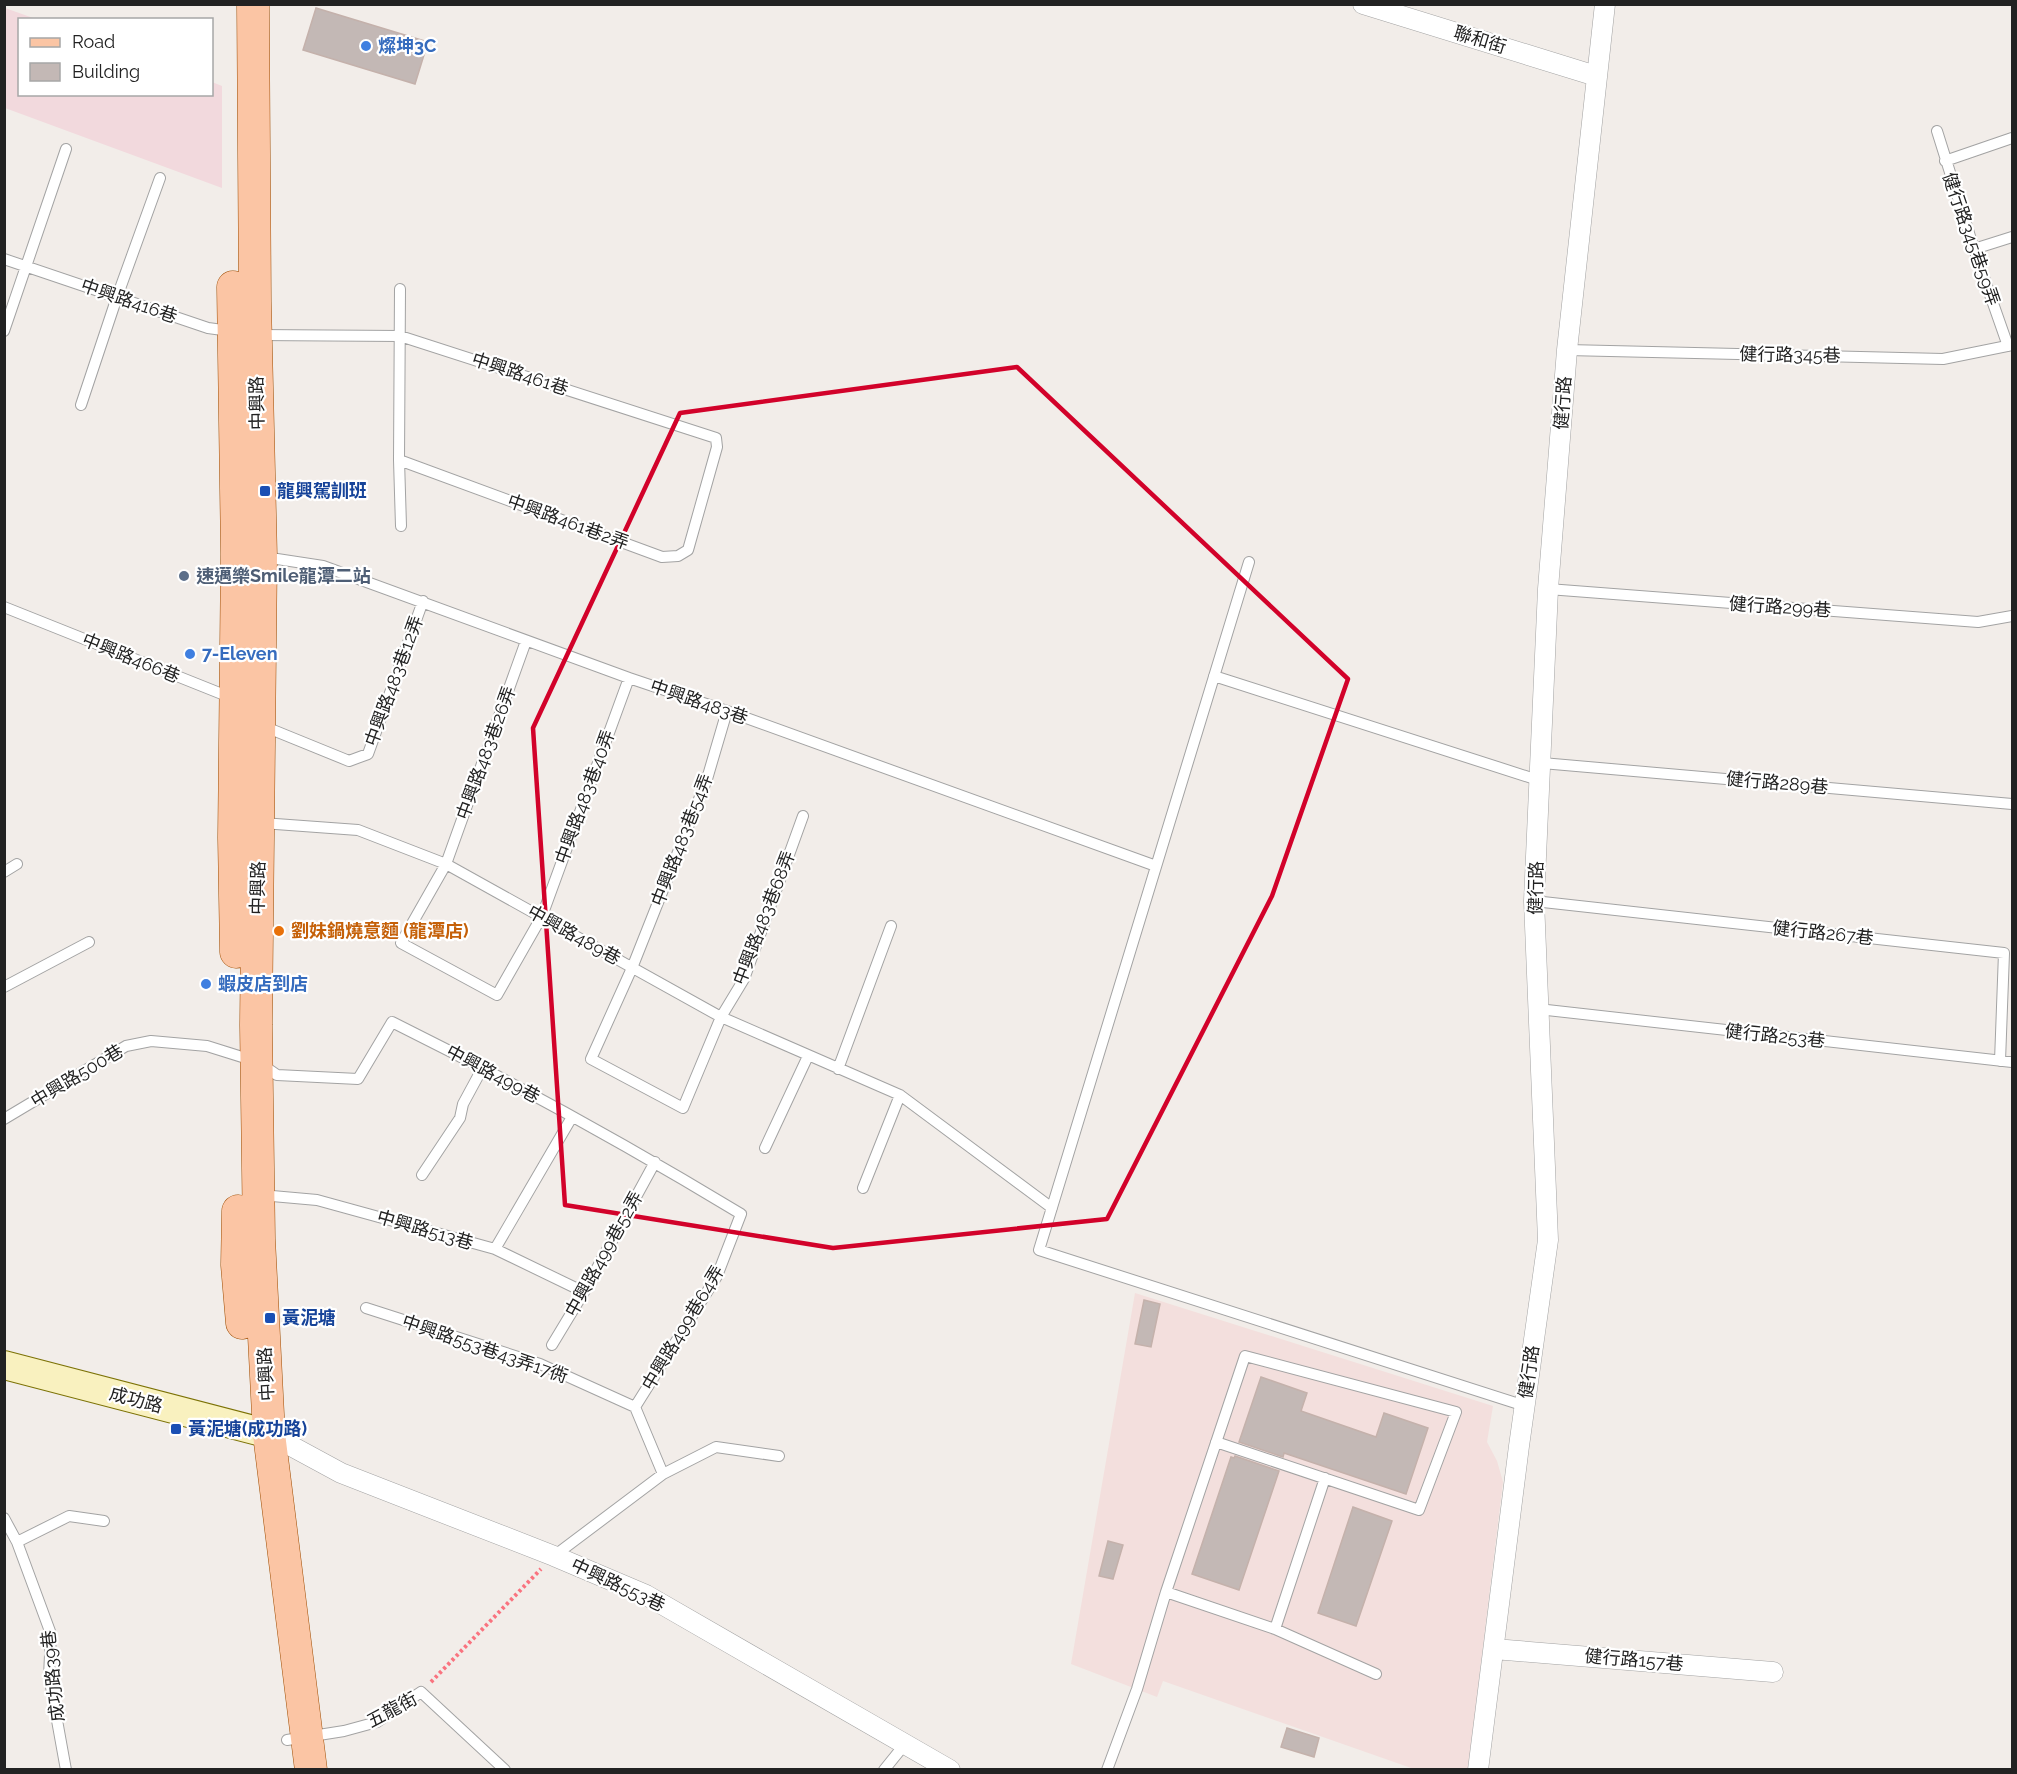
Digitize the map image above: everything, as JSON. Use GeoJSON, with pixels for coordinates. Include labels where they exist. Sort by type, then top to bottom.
{"type":"FeatureCollection","features":[{"type":"Feature","properties":{"kind":"main road","name":"中興路"},"geometry":{"type":"LineString","coordinates":[[233,4],[245,334],[252,709],[246,823],[256,1025],[247,1059],[237,1264],[249,1403],[259,1432]]}},
{"type":"Feature","properties":{"kind":"main road","name":"中興路"},"geometry":{"type":"LineString","coordinates":[[245,334],[253,4]]}},
{"type":"Feature","properties":{"kind":"main road","name":"中興路"},"geometry":{"type":"LineString","coordinates":[[247,1059],[258,1194],[259,1432],[294,1749],[311,1770]]}},
{"type":"Feature","properties":{"kind":"street","name":"聯和街"},"geometry":{"type":"LineString","coordinates":[[1363,4],[1596,76]]}},
{"type":"Feature","properties":{"kind":"street","name":"健行路"},"geometry":{"type":"LineString","coordinates":[[1478,1770],[1548,1240],[1534,901],[1548,589],[1567,350],[1605,4]]}},
{"type":"Feature","properties":{"kind":"street","name":"成功路"},"geometry":{"type":"LineString","coordinates":[[4,1365],[259,1432]]}},
{"type":"Feature","properties":{"kind":"street","name":"中興路553巷"},"geometry":{"type":"LineString","coordinates":[[259,1432],[341,1473],[554,1556],[646,1595],[950,1770]]}},
{"type":"Feature","properties":{"kind":"street","name":"健行路157巷"},"geometry":{"type":"LineString","coordinates":[[1494,1649],[1773,1671]]}},
{"type":"Feature","properties":{"kind":"lane","name":"健行路345巷59弄"},"geometry":{"type":"LineString","coordinates":[[1937,131],[1974,249],[2010,346]]}},
{"type":"Feature","properties":{"kind":"lane"},"geometry":{"type":"LineString","coordinates":[[1945,161],[2013,138]]}},
{"type":"Feature","properties":{"kind":"lane"},"geometry":{"type":"LineString","coordinates":[[4,331],[66,149]]}},
{"type":"Feature","properties":{"kind":"lane"},"geometry":{"type":"LineString","coordinates":[[81,405],[160,178]]}},
{"type":"Feature","properties":{"kind":"lane"},"geometry":{"type":"LineString","coordinates":[[1974,249],[2013,237]]}},
{"type":"Feature","properties":{"kind":"lane","name":"中興路416巷"},"geometry":{"type":"LineString","coordinates":[[4,259],[208,328],[245,334]]}},
{"type":"Feature","properties":{"kind":"lane"},"geometry":{"type":"LineString","coordinates":[[400,289],[401,526]]}},
{"type":"Feature","properties":{"kind":"lane","name":"中興路461巷"},"geometry":{"type":"LineString","coordinates":[[245,334],[400,336],[716,438],[717,447],[701,500]]}},
{"type":"Feature","properties":{"kind":"lane","name":"健行路345巷"},"geometry":{"type":"LineString","coordinates":[[1567,350],[1943,359],[2010,346]]}},
{"type":"Feature","properties":{"kind":"lane","name":"中興路461巷2弄"},"geometry":{"type":"LineString","coordinates":[[399,460],[662,557],[678,556],[688,550],[701,500]]}},
{"type":"Feature","properties":{"kind":"lane","name":"中興路483巷"},"geometry":{"type":"LineString","coordinates":[[249,555],[324,566],[526,641],[1156,866]]}},
{"type":"Feature","properties":{"kind":"lane"},"geometry":{"type":"LineString","coordinates":[[1249,562],[1039,1250],[1525,1406]]}},
{"type":"Feature","properties":{"kind":"lane","name":"健行路299巷"},"geometry":{"type":"LineString","coordinates":[[1548,589],[1978,622],[2013,616]]}},
{"type":"Feature","properties":{"kind":"lane","name":"中興路483巷12弄"},"geometry":{"type":"LineString","coordinates":[[252,709],[349,761],[368,754],[423,601]]}},
{"type":"Feature","properties":{"kind":"lane","name":"中興路466巷"},"geometry":{"type":"LineString","coordinates":[[4,607],[252,709]]}},
{"type":"Feature","properties":{"kind":"lane","name":"中興路483巷26弄"},"geometry":{"type":"LineString","coordinates":[[458,973],[401,943],[446,864],[526,641]]}},
{"type":"Feature","properties":{"kind":"lane","name":"健行路289巷"},"geometry":{"type":"LineString","coordinates":[[1214,676],[1541,772],[2013,804]]}},
{"type":"Feature","properties":{"kind":"lane","name":"中興路483巷40弄"},"geometry":{"type":"LineString","coordinates":[[458,973],[497,995],[542,916],[629,678]]}},
{"type":"Feature","properties":{"kind":"lane","name":"中興路483巷54弄"},"geometry":{"type":"LineString","coordinates":[[634,1083],[591,1059],[632,968],[707,779],[727,711]]}},
{"type":"Feature","properties":{"kind":"lane","name":"中興路483巷68弄"},"geometry":{"type":"LineString","coordinates":[[634,1083],[683,1108],[721,1017],[744,979],[802,816]]}},
{"type":"Feature","properties":{"kind":"lane","name":"中興路489巷"},"geometry":{"type":"LineString","coordinates":[[246,823],[358,830],[446,864],[721,1017],[900,1095],[1052,1208]]}},
{"type":"Feature","properties":{"kind":"lane"},"geometry":{"type":"LineString","coordinates":[[4,872],[18,864]]}},
{"type":"Feature","properties":{"kind":"lane","name":"健行路267巷"},"geometry":{"type":"LineString","coordinates":[[1534,901],[2004,953],[2000,1061]]}},
{"type":"Feature","properties":{"kind":"lane"},"geometry":{"type":"LineString","coordinates":[[838,1069],[891,926]]}},
{"type":"Feature","properties":{"kind":"lane"},"geometry":{"type":"LineString","coordinates":[[4,987],[89,942]]}},
{"type":"Feature","properties":{"kind":"lane","name":"健行路253巷"},"geometry":{"type":"LineString","coordinates":[[1538,1009],[2013,1062]]}},
{"type":"Feature","properties":{"kind":"lane","name":"中興路499巷"},"geometry":{"type":"LineString","coordinates":[[247,1059],[277,1075],[358,1079],[392,1022],[483,1067],[655,1162],[741,1214]]}},
{"type":"Feature","properties":{"kind":"lane","name":"中興路500巷"},"geometry":{"type":"LineString","coordinates":[[4,1119],[126,1046],[151,1041],[207,1046],[247,1059]]}},
{"type":"Feature","properties":{"kind":"lane"},"geometry":{"type":"LineString","coordinates":[[765,1148],[808,1056]]}},
{"type":"Feature","properties":{"kind":"lane"},"geometry":{"type":"LineString","coordinates":[[422,1174],[460,1118],[463,1104],[483,1067]]}},
{"type":"Feature","properties":{"kind":"lane"},"geometry":{"type":"LineString","coordinates":[[863,1188],[900,1095]]}},
{"type":"Feature","properties":{"kind":"lane"},"geometry":{"type":"LineString","coordinates":[[495,1250],[572,1117]]}},
{"type":"Feature","properties":{"kind":"lane","name":"中興路499巷52弄"},"geometry":{"type":"LineString","coordinates":[[552,1345],[584,1292],[655,1162]]}},
{"type":"Feature","properties":{"kind":"lane","name":"中興路513巷"},"geometry":{"type":"LineString","coordinates":[[258,1194],[317,1200],[495,1250],[584,1292]]}},
{"type":"Feature","properties":{"kind":"lane","name":"中興路499巷64弄"},"geometry":{"type":"LineString","coordinates":[[635,1407],[717,1276],[741,1214]]}},
{"type":"Feature","properties":{"kind":"lane","name":"中興路553巷43弄17衖"},"geometry":{"type":"LineString","coordinates":[[366,1308],[540,1364],[635,1407]]}},
{"type":"Feature","properties":{"kind":"lane"},"geometry":{"type":"LineString","coordinates":[[1107,1770],[1137,1689],[1166,1592],[1216,1442],[1245,1356],[1456,1412],[1419,1510],[1216,1442]]}},
{"type":"Feature","properties":{"kind":"lane"},"geometry":{"type":"LineString","coordinates":[[635,1407],[663,1474]]}},
{"type":"Feature","properties":{"kind":"lane"},"geometry":{"type":"LineString","coordinates":[[554,1556],[663,1474],[716,1447],[779,1456]]}},
{"type":"Feature","properties":{"kind":"lane"},"geometry":{"type":"LineString","coordinates":[[1275,1629],[1325,1478]]}},
{"type":"Feature","properties":{"kind":"lane"},"geometry":{"type":"LineString","coordinates":[[17,1542],[69,1516],[104,1521]]}},
{"type":"Feature","properties":{"kind":"lane","name":"成功路39巷"},"geometry":{"type":"LineString","coordinates":[[4,1518],[17,1542],[51,1634],[52,1651],[49,1676],[66,1770]]}},
{"type":"Feature","properties":{"kind":"lane"},"geometry":{"type":"LineString","coordinates":[[1166,1592],[1275,1629],[1376,1674]]}},
{"type":"Feature","properties":{"kind":"lane","name":"五龍街"},"geometry":{"type":"LineString","coordinates":[[294,1749],[377,1722],[421,1692],[505,1770]]}},
{"type":"Feature","properties":{"kind":"lane"},"geometry":{"type":"LineString","coordinates":[[884,1770],[905,1744]]}},
{"type":"Feature","properties":{"kind":"path"},"geometry":{"type":"LineString","coordinates":[[421,1692],[554,1556]]}},
{"type":"Feature","properties":{"kind":"highlighted area"},"geometry":{"type":"Polygon","coordinates":[[[1017,367],[1348,679],[1272,896],[1107,1219],[833,1248],[565,1205],[533,728],[680,413],[1017,367]]]}},
{"type":"Feature","properties":{"kind":"shaded area"},"geometry":{"type":"Polygon","coordinates":[[[5,8],[33,18],[18,18],[18,96],[213,96],[213,82],[222,86],[222,188],[5,108],[5,8]]]}},
{"type":"Feature","properties":{"kind":"shaded area"},"geometry":{"type":"Polygon","coordinates":[[[1135,1293],[1493,1406],[1487,1442],[1497,1461],[1503,1482],[1468,1769],[1414,1769],[1163,1681],[1157,1697],[1071,1664],[1135,1293]]]}},
{"type":"Feature","properties":{"kind":"building","name":"燦坤3C"},"geometry":{"type":"Polygon","coordinates":[[[316,8],[428,42],[415,84],[303,50],[316,8]]]}},
{"type":"Feature","properties":{"kind":"building"},"geometry":{"type":"Polygon","coordinates":[[[1144,1300],[1160,1304],[1151,1347],[1135,1344],[1144,1300]]]}},
{"type":"Feature","properties":{"kind":"building"},"geometry":{"type":"Polygon","coordinates":[[[1261,1377],[1307,1393],[1301,1411],[1376,1437],[1384,1413],[1428,1428],[1406,1494],[1284,1453],[1283,1457],[1239,1442],[1261,1377]]]}},
{"type":"Feature","properties":{"kind":"building"},"geometry":{"type":"Polygon","coordinates":[[[1235,1456],[1279,1471],[1239,1590],[1192,1574],[1231,1457],[1235,1456]]]}},
{"type":"Feature","properties":{"kind":"building"},"geometry":{"type":"Polygon","coordinates":[[[1353,1507],[1392,1521],[1356,1626],[1318,1613],[1353,1507]]]}},
{"type":"Feature","properties":{"kind":"building"},"geometry":{"type":"Polygon","coordinates":[[[1108,1541],[1123,1545],[1113,1579],[1099,1576],[1108,1541]]]}},
{"type":"Feature","properties":{"kind":"building"},"geometry":{"type":"Polygon","coordinates":[[[1287,1728],[1319,1738],[1314,1757],[1281,1747],[1287,1728]]]}},
{"type":"Feature","properties":{"kind":"place","name":"燦坤3C"},"geometry":{"type":"Point","coordinates":[366,46]}},
{"type":"Feature","properties":{"kind":"place","name":"龍興駕訓班"},"geometry":{"type":"Point","coordinates":[265,491]}},
{"type":"Feature","properties":{"kind":"place","name":"速邁樂Smile龍潭二站"},"geometry":{"type":"Point","coordinates":[184,576]}},
{"type":"Feature","properties":{"kind":"place","name":"7-Eleven"},"geometry":{"type":"Point","coordinates":[190,654]}},
{"type":"Feature","properties":{"kind":"place","name":"劉妹鍋燒意麵 (龍潭店)"},"geometry":{"type":"Point","coordinates":[279,931]}},
{"type":"Feature","properties":{"kind":"place","name":"蝦皮店到店"},"geometry":{"type":"Point","coordinates":[206,984]}},
{"type":"Feature","properties":{"kind":"place","name":"黃泥塘"},"geometry":{"type":"Point","coordinates":[270,1318]}},
{"type":"Feature","properties":{"kind":"place","name":"黃泥塘(成功路)"},"geometry":{"type":"Point","coordinates":[176,1429]}}]}
